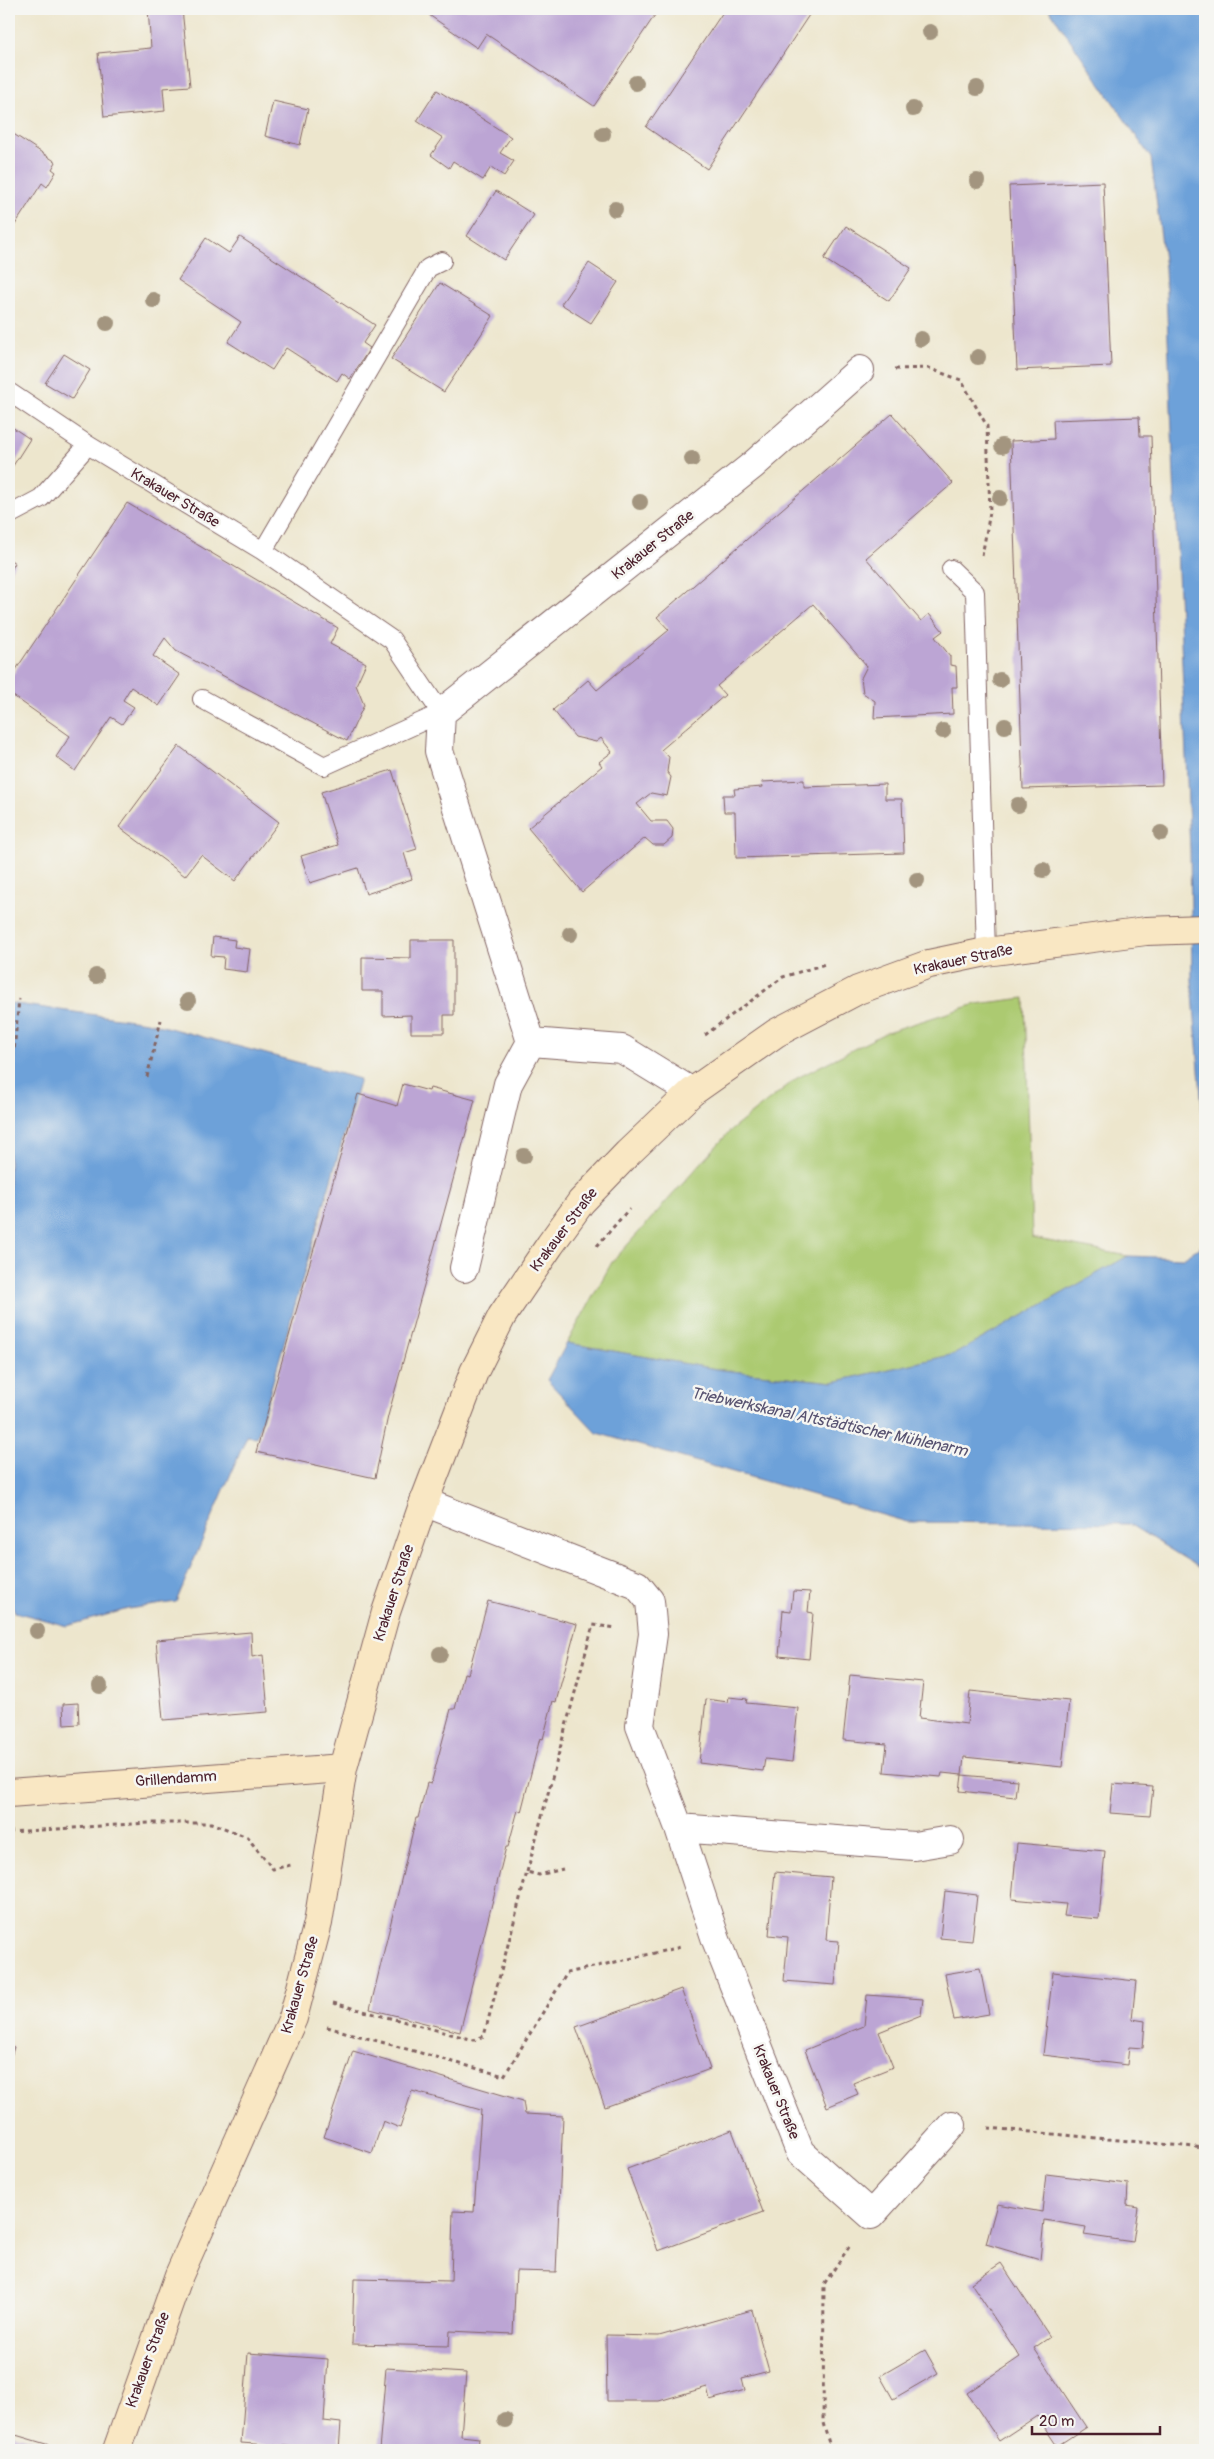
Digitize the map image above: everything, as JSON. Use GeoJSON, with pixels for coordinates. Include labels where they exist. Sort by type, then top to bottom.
{"type":"FeatureCollection","features":[{"type":"Feature","properties":{"kind":"main road","name":"Krakauer Straße"},"geometry":{"type":"LineString","coordinates":[[117,2450],[179,2275],[293,2018],[318,1924],[343,1768],[386,1612],[424,1502],[474,1372],[502,1316],[581,1202],[628,1153],[692,1092],[776,1033],[858,990],[929,964],[986,952],[1146,931],[1205,928]]}},
{"type":"Feature","properties":{"kind":"main road","name":"Grillendamm"},"geometry":{"type":"LineString","coordinates":[[9,1792],[343,1768]]}},
{"type":"Feature","properties":{"kind":"street","name":"Krakauer Straße"},"geometry":{"type":"LineString","coordinates":[[442,713],[753,465],[860,370]]}},
{"type":"Feature","properties":{"kind":"street"},"geometry":{"type":"LineString","coordinates":[[442,713],[438,751],[532,1042],[508,1084],[464,1268]]}},
{"type":"Feature","properties":{"kind":"street"},"geometry":{"type":"LineString","coordinates":[[532,1042],[622,1049],[692,1092]]}},
{"type":"Feature","properties":{"kind":"street","name":"Krakauer Straße"},"geometry":{"type":"LineString","coordinates":[[424,1502],[637,1585],[650,1601],[653,1634],[640,1726],[679,1828],[716,1940],[800,2152],[871,2215]]}},
{"type":"Feature","properties":{"kind":"street"},"geometry":{"type":"LineString","coordinates":[[679,1828],[914,1846],[950,1840]]}},
{"type":"Feature","properties":{"kind":"street"},"geometry":{"type":"LineString","coordinates":[[871,2215],[952,2125]]}},
{"type":"Feature","properties":{"kind":"lane"},"geometry":{"type":"LineString","coordinates":[[262,551],[428,268],[442,261]]}},
{"type":"Feature","properties":{"kind":"lane","name":"Krakauer Straße"},"geometry":{"type":"LineString","coordinates":[[9,392],[88,445],[262,551],[392,640],[442,713]]}},
{"type":"Feature","properties":{"kind":"lane"},"geometry":{"type":"LineString","coordinates":[[9,515],[41,498],[88,445]]}},
{"type":"Feature","properties":{"kind":"lane"},"geometry":{"type":"LineString","coordinates":[[951,569],[974,592],[986,952]]}},
{"type":"Feature","properties":{"kind":"lane"},"geometry":{"type":"LineString","coordinates":[[202,699],[324,766],[442,713]]}},
{"type":"Feature","properties":{"kind":"path"},"geometry":{"type":"LineString","coordinates":[[860,370],[928,368],[961,380],[987,426],[990,512],[974,592]]}},
{"type":"Feature","properties":{"kind":"path"},"geometry":{"type":"LineString","coordinates":[[12,1072],[19,999]]}},
{"type":"Feature","properties":{"kind":"path"},"geometry":{"type":"LineString","coordinates":[[147,1077],[161,1020]]}},
{"type":"Feature","properties":{"kind":"path"},"geometry":{"type":"LineString","coordinates":[[591,1254],[634,1202]]}},
{"type":"Feature","properties":{"kind":"path"},"geometry":{"type":"LineString","coordinates":[[328,2010],[330,2002],[474,2040],[484,2036],[593,1625],[653,1634]]}},
{"type":"Feature","properties":{"kind":"path"},"geometry":{"type":"LineString","coordinates":[[9,1832],[149,1823],[212,1823],[247,1837],[273,1870],[330,1857]]}},
{"type":"Feature","properties":{"kind":"path"},"geometry":{"type":"LineString","coordinates":[[527,1872],[539,1875],[564,1869]]}},
{"type":"Feature","properties":{"kind":"path"},"geometry":{"type":"LineString","coordinates":[[326,2018],[323,2026],[504,2076],[567,1973],[716,1940]]}},
{"type":"Feature","properties":{"kind":"path"},"geometry":{"type":"LineString","coordinates":[[952,2125],[1205,2148]]}},
{"type":"Feature","properties":{"kind":"path"},"geometry":{"type":"LineString","coordinates":[[831,2450],[823,2423],[824,2284],[871,2215]]}},
{"type":"Feature","properties":{"kind":"green space"},"geometry":{"type":"Polygon","coordinates":[[[1025,998],[1032,1238],[1128,1256],[955,1354],[833,1382],[722,1370],[567,1343],[612,1262],[730,1131],[797,1078],[887,1032],[976,1004],[1025,998]]]}},
{"type":"Feature","properties":{"kind":"water"},"geometry":{"type":"Polygon","coordinates":[[[1049,9],[1205,9],[1205,1146],[1192,981],[1190,850],[1165,268],[1151,158],[1049,9]]]}},
{"type":"Feature","properties":{"kind":"water"},"geometry":{"type":"Polygon","coordinates":[[[9,1003],[147,1022],[360,1079],[257,1437],[247,1436],[176,1602],[128,1609],[67,1626],[15,1612],[9,1597],[9,1003]]]}},
{"type":"Feature","properties":{"kind":"water","name":"Triebwerkskanal Altstädtischer Mühlenarm"},"geometry":{"type":"Polygon","coordinates":[[[1205,1192],[1205,1571],[1129,1524],[907,1522],[597,1433],[547,1380],[567,1343],[722,1370],[833,1382],[955,1354],[1128,1256],[1183,1258],[1203,1245],[1205,1192]]]}},
{"type":"Feature","properties":{"kind":"building"},"geometry":{"type":"Polygon","coordinates":[[[148,9],[182,9],[190,86],[163,88],[165,111],[104,117],[98,53],[151,48],[148,9]]]}},
{"type":"Feature","properties":{"kind":"building"},"geometry":{"type":"Polygon","coordinates":[[[433,9],[659,9],[594,106],[486,34],[477,48],[429,15],[433,9]]]}},
{"type":"Feature","properties":{"kind":"building"},"geometry":{"type":"Polygon","coordinates":[[[725,9],[813,9],[707,169],[646,127],[725,9]]]}},
{"type":"Feature","properties":{"kind":"building"},"geometry":{"type":"Polygon","coordinates":[[[437,90],[511,137],[500,153],[514,161],[504,176],[491,167],[483,180],[453,161],[449,168],[431,155],[443,138],[417,121],[437,90]]]}},
{"type":"Feature","properties":{"kind":"building"},"geometry":{"type":"Polygon","coordinates":[[[273,101],[308,109],[300,145],[265,136],[273,101]]]}},
{"type":"Feature","properties":{"kind":"building"},"geometry":{"type":"Polygon","coordinates":[[[9,131],[56,162],[52,169],[56,172],[47,187],[42,183],[9,234],[9,131]]]}},
{"type":"Feature","properties":{"kind":"building"},"geometry":{"type":"Polygon","coordinates":[[[1103,182],[1111,366],[1017,370],[1009,186],[1103,182]]]}},
{"type":"Feature","properties":{"kind":"building"},"geometry":{"type":"Polygon","coordinates":[[[496,191],[534,215],[504,260],[467,236],[496,191]]]}},
{"type":"Feature","properties":{"kind":"building"},"geometry":{"type":"Polygon","coordinates":[[[846,226],[911,268],[889,301],[824,259],[846,226]]]}},
{"type":"Feature","properties":{"kind":"building"},"geometry":{"type":"Polygon","coordinates":[[[240,237],[375,325],[363,343],[370,348],[350,379],[342,373],[337,381],[286,348],[272,370],[228,342],[241,322],[178,280],[206,238],[229,253],[240,237]]]}},
{"type":"Feature","properties":{"kind":"building"},"geometry":{"type":"Polygon","coordinates":[[[589,263],[618,282],[591,323],[561,304],[589,263]]]}},
{"type":"Feature","properties":{"kind":"building"},"geometry":{"type":"Polygon","coordinates":[[[440,283],[493,316],[444,392],[391,359],[440,283]]]}},
{"type":"Feature","properties":{"kind":"building"},"geometry":{"type":"Polygon","coordinates":[[[64,354],[90,370],[72,399],[45,383],[64,354]]]}},
{"type":"Feature","properties":{"kind":"building"},"geometry":{"type":"Polygon","coordinates":[[[892,414],[953,483],[866,558],[921,621],[929,614],[943,631],[935,637],[950,656],[950,665],[956,666],[957,687],[952,687],[953,714],[874,718],[875,701],[863,693],[861,678],[867,666],[813,604],[717,686],[725,695],[661,750],[669,757],[667,772],[671,777],[667,796],[651,793],[637,804],[651,821],[667,821],[673,829],[672,838],[664,845],[653,845],[645,838],[582,892],[528,828],[602,766],[599,762],[612,752],[601,738],[596,742],[575,737],[553,710],[588,680],[597,690],[669,630],[657,617],[892,414]]]}},
{"type":"Feature","properties":{"kind":"building"},"geometry":{"type":"Polygon","coordinates":[[[1139,417],[1140,436],[1151,436],[1162,785],[1023,789],[1011,441],[1054,439],[1053,420],[1139,417]]]}},
{"type":"Feature","properties":{"kind":"building"},"geometry":{"type":"Polygon","coordinates":[[[9,425],[30,439],[9,472],[9,425]]]}},
{"type":"Feature","properties":{"kind":"building"},"geometry":{"type":"Polygon","coordinates":[[[127,503],[338,628],[330,644],[366,663],[356,685],[364,705],[347,741],[176,651],[165,638],[153,656],[180,675],[159,706],[131,687],[123,700],[134,707],[122,724],[111,717],[75,771],[56,757],[70,736],[9,693],[9,680],[127,503]]]}},
{"type":"Feature","properties":{"kind":"building"},"geometry":{"type":"Polygon","coordinates":[[[9,559],[15,563],[9,574],[9,559]]]}},
{"type":"Feature","properties":{"kind":"building"},"geometry":{"type":"Polygon","coordinates":[[[179,746],[279,822],[235,881],[201,855],[185,876],[119,827],[179,746]]]}},
{"type":"Feature","properties":{"kind":"building"},"geometry":{"type":"Polygon","coordinates":[[[392,770],[417,849],[404,853],[412,879],[366,894],[358,868],[310,883],[301,856],[338,845],[321,792],[392,770]]]}},
{"type":"Feature","properties":{"kind":"building"},"geometry":{"type":"Polygon","coordinates":[[[804,780],[804,787],[885,784],[885,799],[902,799],[904,853],[736,858],[735,812],[724,812],[723,795],[735,795],[734,789],[763,787],[762,782],[804,780]]]}},
{"type":"Feature","properties":{"kind":"building"},"geometry":{"type":"Polygon","coordinates":[[[213,937],[235,940],[234,947],[250,949],[247,972],[223,969],[224,957],[211,956],[213,937]]]}},
{"type":"Feature","properties":{"kind":"building"},"geometry":{"type":"Polygon","coordinates":[[[411,940],[454,940],[454,1015],[444,1015],[444,1033],[411,1033],[411,1015],[383,1016],[383,991],[362,991],[362,957],[411,958],[411,940]]]}},
{"type":"Feature","properties":{"kind":"building"},"geometry":{"type":"Polygon","coordinates":[[[403,1084],[429,1091],[430,1088],[475,1100],[388,1416],[375,1478],[256,1452],[358,1094],[397,1106],[403,1084]]]}},
{"type":"Feature","properties":{"kind":"building"},"geometry":{"type":"Polygon","coordinates":[[[793,1591],[810,1592],[808,1612],[813,1613],[809,1659],[779,1656],[783,1610],[791,1611],[793,1591]]]}},
{"type":"Feature","properties":{"kind":"building"},"geometry":{"type":"Polygon","coordinates":[[[488,1601],[577,1624],[556,1702],[553,1701],[543,1739],[540,1738],[521,1812],[518,1810],[508,1847],[506,1847],[460,2032],[370,2009],[416,1818],[418,1818],[427,1783],[431,1784],[451,1709],[455,1709],[464,1673],[468,1674],[488,1601]]]}},
{"type":"Feature","properties":{"kind":"building"},"geometry":{"type":"Polygon","coordinates":[[[251,1632],[252,1657],[263,1655],[268,1712],[163,1720],[156,1640],[251,1632]]]}},
{"type":"Feature","properties":{"kind":"building"},"geometry":{"type":"Polygon","coordinates":[[[850,1675],[923,1682],[919,1718],[967,1724],[970,1691],[1069,1701],[1062,1767],[964,1757],[962,1775],[942,1773],[941,1777],[884,1772],[887,1744],[843,1740],[850,1675]]]}},
{"type":"Feature","properties":{"kind":"building"},"geometry":{"type":"Polygon","coordinates":[[[729,1697],[747,1699],[746,1703],[798,1708],[792,1762],[765,1759],[763,1771],[699,1763],[706,1699],[728,1702],[729,1697]]]}},
{"type":"Feature","properties":{"kind":"building"},"geometry":{"type":"Polygon","coordinates":[[[78,1703],[79,1724],[64,1725],[63,1704],[78,1703]]]}},
{"type":"Feature","properties":{"kind":"building"},"geometry":{"type":"Polygon","coordinates":[[[962,1775],[1017,1780],[1015,1797],[960,1791],[962,1775]]]}},
{"type":"Feature","properties":{"kind":"building"},"geometry":{"type":"Polygon","coordinates":[[[1113,1784],[1153,1787],[1150,1816],[1110,1813],[1113,1784]]]}},
{"type":"Feature","properties":{"kind":"building"},"geometry":{"type":"Polygon","coordinates":[[[1017,1843],[1105,1851],[1099,1919],[1064,1916],[1066,1904],[1012,1899],[1017,1843]]]}},
{"type":"Feature","properties":{"kind":"building"},"geometry":{"type":"Polygon","coordinates":[[[775,1872],[831,1877],[826,1940],[839,1941],[835,1985],[784,1981],[788,1937],[769,1935],[775,1872]]]}},
{"type":"Feature","properties":{"kind":"building"},"geometry":{"type":"Polygon","coordinates":[[[945,1891],[977,1895],[972,1941],[940,1938],[945,1891]]]}},
{"type":"Feature","properties":{"kind":"building"},"geometry":{"type":"Polygon","coordinates":[[[980,1968],[989,2014],[954,2020],[945,1974],[980,1968]]]}},
{"type":"Feature","properties":{"kind":"building"},"geometry":{"type":"Polygon","coordinates":[[[1053,1972],[1136,1981],[1132,2019],[1145,2021],[1143,2048],[1129,2047],[1127,2065],[1043,2055],[1053,1972]]]}},
{"type":"Feature","properties":{"kind":"building"},"geometry":{"type":"Polygon","coordinates":[[[681,1989],[710,2069],[605,2107],[576,2027],[681,1989]]]}},
{"type":"Feature","properties":{"kind":"building"},"geometry":{"type":"Polygon","coordinates":[[[867,1995],[923,1999],[921,2015],[879,2032],[893,2067],[853,2083],[858,2094],[827,2107],[805,2050],[864,2026],[867,1995]]]}},
{"type":"Feature","properties":{"kind":"building"},"geometry":{"type":"Polygon","coordinates":[[[9,2045],[14,2047],[9,2063],[9,2045]]]}},
{"type":"Feature","properties":{"kind":"building"},"geometry":{"type":"Polygon","coordinates":[[[353,2051],[523,2101],[525,2114],[563,2116],[556,2272],[516,2271],[513,2334],[450,2331],[449,2346],[352,2344],[354,2279],[451,2281],[453,2211],[474,2212],[481,2110],[412,2091],[400,2128],[383,2121],[372,2153],[324,2137],[353,2051]]]}},
{"type":"Feature","properties":{"kind":"building"},"geometry":{"type":"Polygon","coordinates":[[[732,2130],[763,2212],[658,2251],[627,2169],[732,2130]]]}},
{"type":"Feature","properties":{"kind":"building"},"geometry":{"type":"Polygon","coordinates":[[[1046,2174],[1128,2184],[1127,2205],[1138,2207],[1133,2242],[1084,2235],[1086,2227],[1044,2220],[1040,2260],[986,2244],[997,2204],[1042,2212],[1046,2174]]]}},
{"type":"Feature","properties":{"kind":"building"},"geometry":{"type":"Polygon","coordinates":[[[1001,2263],[1050,2337],[1034,2348],[1086,2427],[1057,2446],[1037,2416],[999,2441],[967,2393],[1020,2357],[971,2283],[1001,2263]]]}},
{"type":"Feature","properties":{"kind":"building"},"geometry":{"type":"Polygon","coordinates":[[[752,2310],[769,2371],[742,2378],[745,2390],[710,2400],[707,2387],[659,2401],[607,2401],[606,2335],[659,2336],[752,2310]]]}},
{"type":"Feature","properties":{"kind":"building"},"geometry":{"type":"Polygon","coordinates":[[[925,2350],[938,2373],[893,2399],[880,2376],[925,2350]]]}},
{"type":"Feature","properties":{"kind":"building"},"geometry":{"type":"Polygon","coordinates":[[[248,2353],[328,2359],[324,2421],[341,2423],[339,2450],[241,2443],[248,2353]]]}},
{"type":"Feature","properties":{"kind":"building"},"geometry":{"type":"Polygon","coordinates":[[[386,2368],[466,2373],[461,2436],[479,2438],[478,2450],[379,2450],[386,2368]]]}},
{"type":"Feature","properties":{"kind":"building"},"geometry":{"type":"Polygon","coordinates":[[[9,2433],[66,2450],[9,2450],[9,2433]]]}}]}
